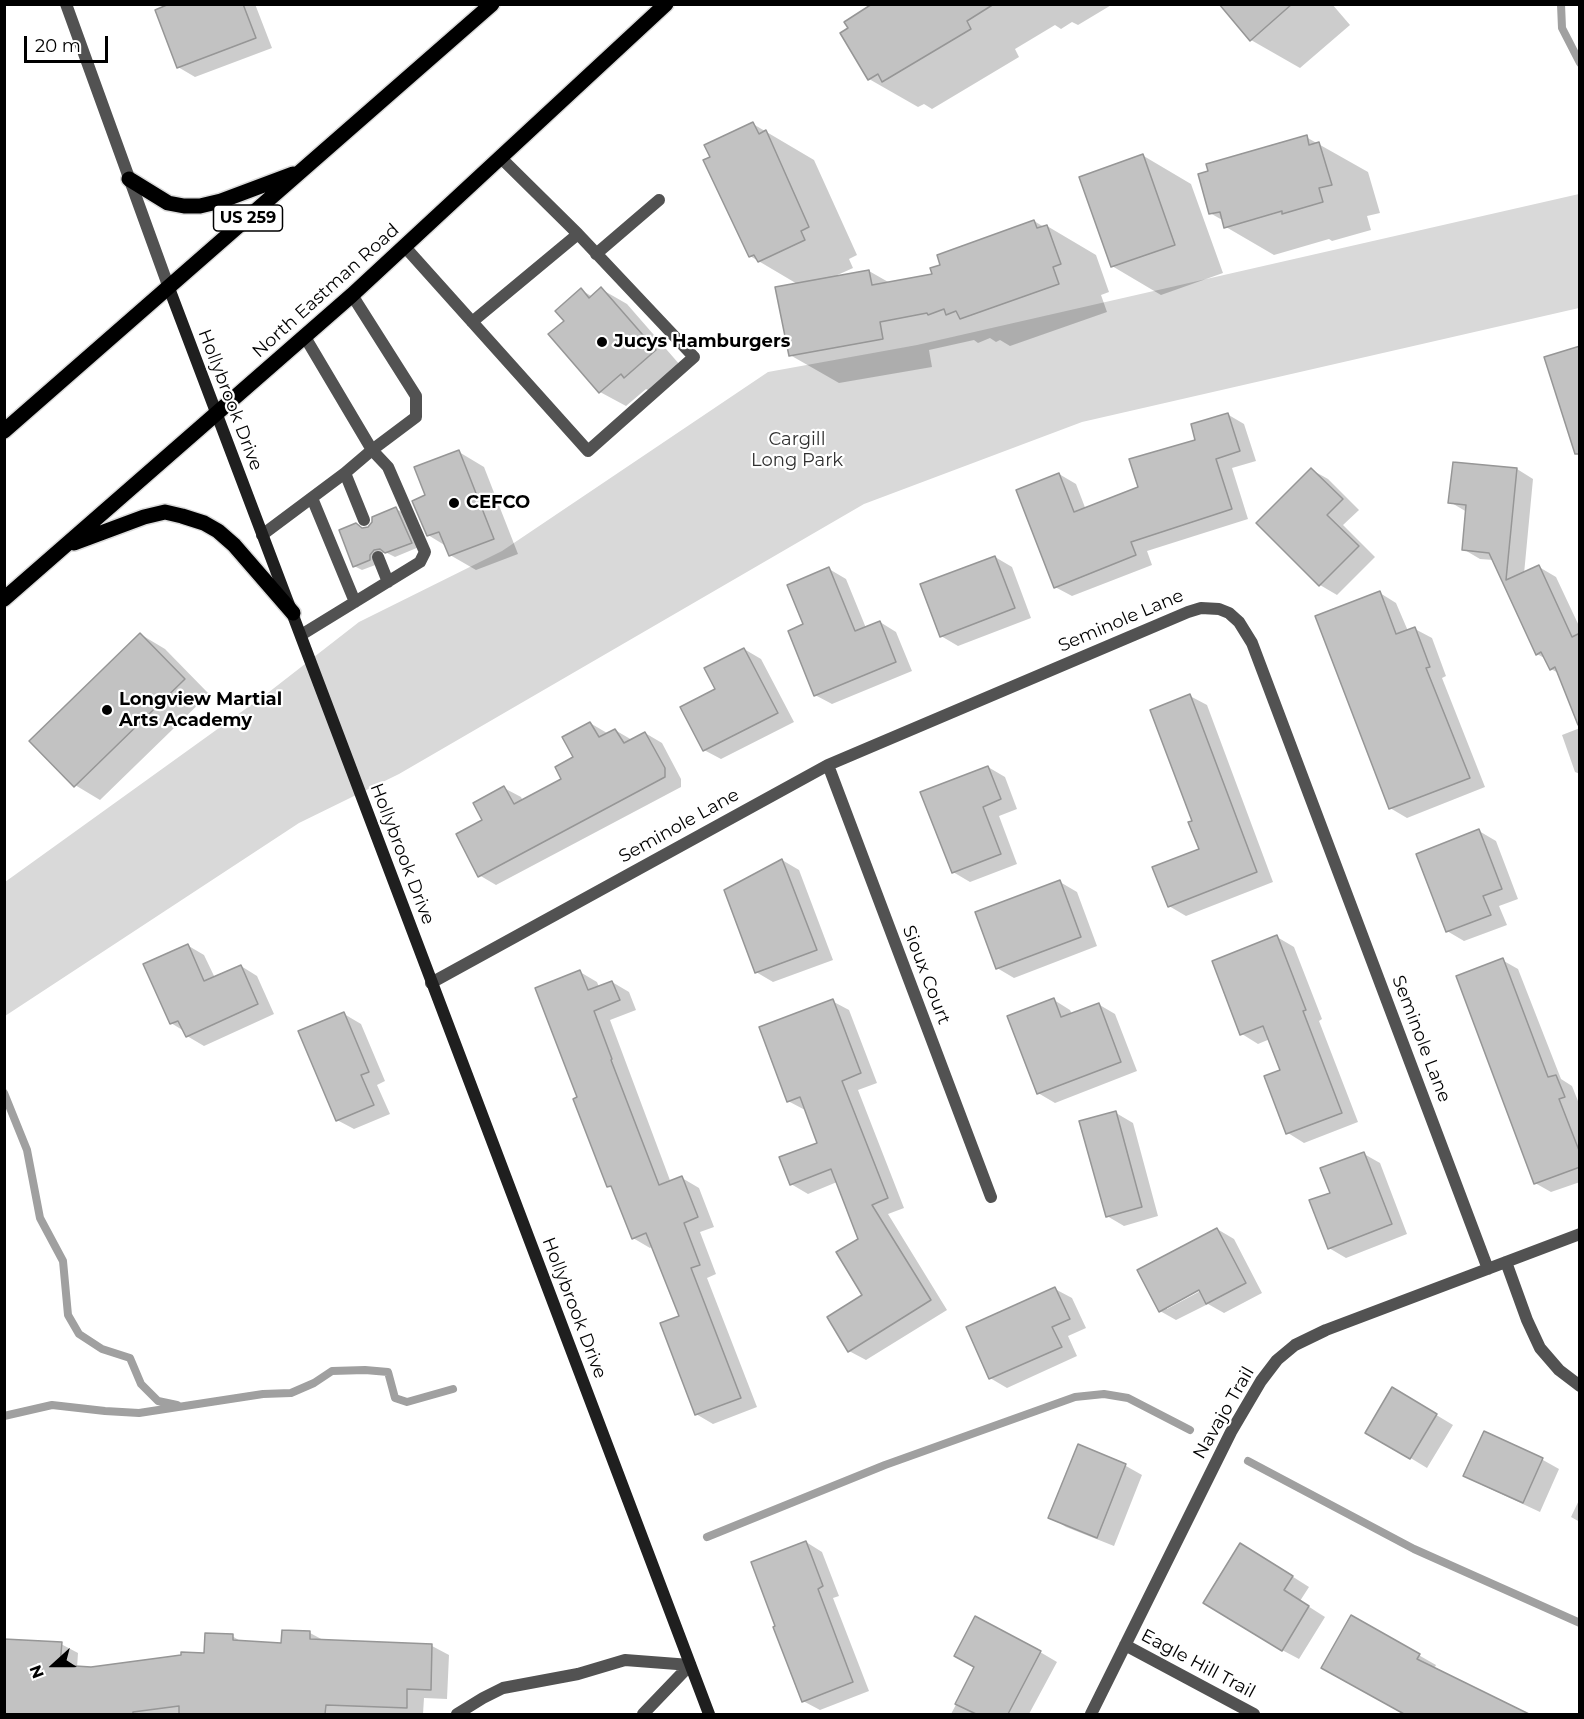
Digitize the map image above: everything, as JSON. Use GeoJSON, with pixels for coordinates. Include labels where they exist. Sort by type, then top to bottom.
{"type":"FeatureCollection","features":[{"type":"Feature","properties":{"kind":"main road","name":"US 259"},"geometry":{"type":"LineString","coordinates":[[4,431],[492,4]]}},
{"type":"Feature","properties":{"kind":"main road","name":"North Eastman Road"},"geometry":{"type":"LineString","coordinates":[[4,600],[352,295],[666,4]]}},
{"type":"Feature","properties":{"kind":"main road"},"geometry":{"type":"LineString","coordinates":[[129,179],[168,203],[200,206],[221,201],[302,171]]}},
{"type":"Feature","properties":{"kind":"main road","name":"Hollybrook Drive"},"geometry":{"type":"LineString","coordinates":[[169,288],[709,1714]]}},
{"type":"Feature","properties":{"kind":"main road"},"geometry":{"type":"LineString","coordinates":[[65,546],[144,517],[165,512],[182,516],[204,523],[218,531],[234,545],[293,614]]}},
{"type":"Feature","properties":{"kind":"street","name":"Hollybrook Drive"},"geometry":{"type":"LineString","coordinates":[[66,4],[169,288]]}},
{"type":"Feature","properties":{"kind":"street"},"geometry":{"type":"LineString","coordinates":[[405,247],[588,451],[694,357],[578,234],[501,158]]}},
{"type":"Feature","properties":{"kind":"street"},"geometry":{"type":"LineString","coordinates":[[596,254],[659,200]]}},
{"type":"Feature","properties":{"kind":"street"},"geometry":{"type":"LineString","coordinates":[[472,321],[578,234]]}},
{"type":"Feature","properties":{"kind":"street"},"geometry":{"type":"LineString","coordinates":[[262,535],[416,417],[416,396],[352,295]]}},
{"type":"Feature","properties":{"kind":"street"},"geometry":{"type":"LineString","coordinates":[[301,635],[420,562],[424,552],[388,467],[372,450],[304,337]]}},
{"type":"Feature","properties":{"kind":"street"},"geometry":{"type":"LineString","coordinates":[[345,473],[364,520]]}},
{"type":"Feature","properties":{"kind":"street"},"geometry":{"type":"LineString","coordinates":[[312,498],[355,602]]}},
{"type":"Feature","properties":{"kind":"street"},"geometry":{"type":"LineString","coordinates":[[378,557],[388,582]]}},
{"type":"Feature","properties":{"kind":"street","name":"Seminole Lane"},"geometry":{"type":"LineString","coordinates":[[431,983],[828,765],[1195,610],[1219,609],[1234,618],[1252,643],[1488,1269]]}},
{"type":"Feature","properties":{"kind":"street","name":"Sioux Court"},"geometry":{"type":"LineString","coordinates":[[828,765],[991,1197]]}},
{"type":"Feature","properties":{"kind":"street","name":"Navajo Trail"},"geometry":{"type":"LineString","coordinates":[[1091,1714],[1236,1423],[1261,1381],[1277,1360],[1295,1345],[1326,1330],[1580,1234]]}},
{"type":"Feature","properties":{"kind":"street"},"geometry":{"type":"LineString","coordinates":[[1506,1262],[1540,1348],[1559,1370],[1580,1386]]}},
{"type":"Feature","properties":{"kind":"street","name":"Eagle Hill Trail"},"geometry":{"type":"LineString","coordinates":[[1125,1645],[1254,1714]]}},
{"type":"Feature","properties":{"kind":"street"},"geometry":{"type":"LineString","coordinates":[[457,1714],[503,1688],[578,1674],[625,1660],[690,1665]]}},
{"type":"Feature","properties":{"kind":"street"},"geometry":{"type":"LineString","coordinates":[[643,1714],[690,1665]]}},
{"type":"Feature","properties":{"kind":"green space","name":"Cargill Long Park"},"geometry":{"type":"Polygon","coordinates":[[[1579,194],[1579,308],[1082,422],[864,504],[399,774],[299,823],[5,1016],[5,882],[269,692],[359,622],[502,551],[768,372],[917,345],[1579,194]]]}},
{"type":"Feature","properties":{"kind":"building"},"geometry":{"type":"Polygon","coordinates":[[[169,4],[243,4],[256,38],[177,68],[155,10],[169,4]]]}},
{"type":"Feature","properties":{"kind":"building"},"geometry":{"type":"Polygon","coordinates":[[[872,4],[994,4],[967,21],[971,29],[882,82],[878,74],[868,80],[840,33],[848,28],[844,22],[872,4]]]}},
{"type":"Feature","properties":{"kind":"building"},"geometry":{"type":"Polygon","coordinates":[[[1219,4],[1292,4],[1250,41],[1219,4]]]}},
{"type":"Feature","properties":{"kind":"building"},"geometry":{"type":"Polygon","coordinates":[[[753,122],[759,134],[766,130],[809,227],[801,231],[805,240],[758,262],[754,255],[749,257],[703,160],[710,157],[704,145],[753,122]]]}},
{"type":"Feature","properties":{"kind":"building"},"geometry":{"type":"Polygon","coordinates":[[[1307,135],[1309,145],[1319,142],[1332,185],[1319,188],[1323,202],[1224,228],[1220,212],[1209,214],[1198,174],[1208,171],[1206,164],[1307,135]]]}},
{"type":"Feature","properties":{"kind":"building"},"geometry":{"type":"Polygon","coordinates":[[[1143,154],[1175,245],[1111,267],[1079,177],[1143,154]]]}},
{"type":"Feature","properties":{"kind":"building"},"geometry":{"type":"Polygon","coordinates":[[[1034,220],[1037,228],[1047,225],[1061,264],[1053,267],[1059,284],[960,319],[956,311],[946,315],[944,309],[928,315],[927,313],[880,322],[883,339],[789,356],[775,287],[869,270],[872,285],[932,274],[930,268],[940,265],[937,255],[1034,220]]]}},
{"type":"Feature","properties":{"kind":"building","name":"Jucys Hamburgers"},"geometry":{"type":"Polygon","coordinates":[[[601,287],[656,350],[624,378],[621,374],[599,393],[548,334],[564,321],[555,311],[581,288],[589,298],[601,287]]]}},
{"type":"Feature","properties":{"kind":"building"},"geometry":{"type":"Polygon","coordinates":[[[1580,346],[1580,454],[1575,454],[1544,357],[1580,346]]]}},
{"type":"Feature","properties":{"kind":"building"},"geometry":{"type":"Polygon","coordinates":[[[1228,413],[1240,451],[1216,459],[1232,509],[1131,542],[1136,555],[1054,588],[1016,490],[1059,473],[1074,512],[1138,487],[1129,459],[1195,440],[1191,424],[1228,413]]]}},
{"type":"Feature","properties":{"kind":"building","name":"CEFCO"},"geometry":{"type":"Polygon","coordinates":[[[459,450],[494,539],[449,556],[439,532],[427,536],[412,501],[425,495],[414,467],[459,450]]]}},
{"type":"Feature","properties":{"kind":"building"},"geometry":{"type":"Polygon","coordinates":[[[1453,462],[1517,468],[1506,580],[1539,565],[1572,637],[1580,633],[1580,724],[1578,725],[1555,667],[1550,670],[1541,652],[1536,655],[1489,553],[1462,550],[1466,505],[1448,503],[1453,462]]]}},
{"type":"Feature","properties":{"kind":"building"},"geometry":{"type":"Polygon","coordinates":[[[1311,468],[1343,499],[1327,515],[1359,546],[1319,586],[1256,523],[1311,468]]]}},
{"type":"Feature","properties":{"kind":"building"},"geometry":{"type":"Polygon","coordinates":[[[396,507],[412,543],[385,553],[380,549],[374,550],[370,555],[370,560],[353,567],[339,530],[356,523],[362,528],[368,527],[372,522],[372,517],[396,507]]]}},
{"type":"Feature","properties":{"kind":"building"},"geometry":{"type":"Polygon","coordinates":[[[995,556],[1015,608],[940,637],[920,584],[995,556]]]}},
{"type":"Feature","properties":{"kind":"building"},"geometry":{"type":"Polygon","coordinates":[[[829,567],[855,631],[880,621],[896,662],[814,696],[788,631],[803,624],[787,585],[829,567]]]}},
{"type":"Feature","properties":{"kind":"building"},"geometry":{"type":"Polygon","coordinates":[[[1380,591],[1396,634],[1415,627],[1430,667],[1426,668],[1470,778],[1389,809],[1315,616],[1380,591]]]}},
{"type":"Feature","properties":{"kind":"building","name":"Longview Martial Arts Academy"},"geometry":{"type":"Polygon","coordinates":[[[140,633],[185,679],[74,787],[29,741],[140,633]]]}},
{"type":"Feature","properties":{"kind":"building"},"geometry":{"type":"Polygon","coordinates":[[[744,648],[778,713],[703,751],[680,707],[715,689],[704,668],[744,648]]]}},
{"type":"Feature","properties":{"kind":"building"},"geometry":{"type":"Polygon","coordinates":[[[1190,694],[1257,872],[1168,907],[1152,867],[1199,849],[1188,822],[1192,821],[1150,710],[1190,694]]]}},
{"type":"Feature","properties":{"kind":"building"},"geometry":{"type":"Polygon","coordinates":[[[590,722],[599,737],[615,729],[624,743],[645,732],[665,768],[665,777],[478,877],[456,834],[482,820],[473,803],[504,786],[514,804],[561,779],[555,767],[573,757],[562,737],[590,722]]]}},
{"type":"Feature","properties":{"kind":"building"},"geometry":{"type":"Polygon","coordinates":[[[988,766],[1001,799],[983,807],[1001,854],[952,873],[920,792],[988,766]]]}},
{"type":"Feature","properties":{"kind":"building"},"geometry":{"type":"Polygon","coordinates":[[[1479,829],[1502,889],[1483,896],[1491,915],[1446,932],[1416,854],[1479,829]]]}},
{"type":"Feature","properties":{"kind":"building"},"geometry":{"type":"Polygon","coordinates":[[[782,859],[817,950],[755,973],[724,890],[782,859]]]}},
{"type":"Feature","properties":{"kind":"building"},"geometry":{"type":"Polygon","coordinates":[[[1060,880],[1081,937],[996,969],[975,912],[1060,880]]]}},
{"type":"Feature","properties":{"kind":"building"},"geometry":{"type":"Polygon","coordinates":[[[1277,935],[1342,1113],[1286,1134],[1264,1076],[1280,1070],[1263,1026],[1240,1035],[1212,961],[1277,935]]]}},
{"type":"Feature","properties":{"kind":"building"},"geometry":{"type":"Polygon","coordinates":[[[188,944],[204,981],[241,965],[258,1004],[186,1037],[178,1021],[170,1024],[143,964],[188,944]]]}},
{"type":"Feature","properties":{"kind":"building"},"geometry":{"type":"Polygon","coordinates":[[[1503,958],[1548,1077],[1556,1075],[1565,1097],[1559,1099],[1580,1153],[1580,1167],[1534,1184],[1456,976],[1503,958]]]}},
{"type":"Feature","properties":{"kind":"building"},"geometry":{"type":"Polygon","coordinates":[[[580,970],[588,990],[612,981],[620,1000],[594,1011],[611,1060],[659,1185],[682,1176],[698,1217],[684,1223],[700,1265],[691,1268],[741,1398],[695,1415],[660,1323],[679,1316],[646,1233],[632,1239],[611,1186],[607,1187],[573,1099],[577,1097],[535,988],[580,970]]]}},
{"type":"Feature","properties":{"kind":"building"},"geometry":{"type":"Polygon","coordinates":[[[1054,998],[1061,1017],[1099,1003],[1121,1062],[1037,1094],[1007,1016],[1054,998]]]}},
{"type":"Feature","properties":{"kind":"building"},"geometry":{"type":"Polygon","coordinates":[[[833,999],[861,1073],[842,1081],[888,1198],[872,1205],[931,1300],[848,1352],[827,1317],[862,1295],[836,1252],[858,1239],[831,1169],[790,1185],[779,1157],[817,1143],[800,1097],[787,1102],[759,1027],[833,999]]]}},
{"type":"Feature","properties":{"kind":"building"},"geometry":{"type":"Polygon","coordinates":[[[344,1012],[369,1072],[361,1075],[374,1105],[336,1121],[298,1031],[344,1012]]]}},
{"type":"Feature","properties":{"kind":"building"},"geometry":{"type":"Polygon","coordinates":[[[1116,1111],[1142,1207],[1106,1217],[1079,1121],[1116,1111]]]}},
{"type":"Feature","properties":{"kind":"building"},"geometry":{"type":"Polygon","coordinates":[[[1364,1152],[1392,1224],[1328,1249],[1309,1200],[1330,1193],[1320,1168],[1364,1152]]]}},
{"type":"Feature","properties":{"kind":"building"},"geometry":{"type":"Polygon","coordinates":[[[1217,1228],[1246,1283],[1206,1304],[1199,1290],[1159,1312],[1137,1270],[1217,1228]]]}},
{"type":"Feature","properties":{"kind":"building"},"geometry":{"type":"Polygon","coordinates":[[[1055,1287],[1070,1319],[1052,1327],[1062,1347],[989,1379],[966,1327],[1055,1287]]]}},
{"type":"Feature","properties":{"kind":"building"},"geometry":{"type":"Polygon","coordinates":[[[1392,1387],[1437,1414],[1410,1459],[1365,1433],[1392,1387]]]}},
{"type":"Feature","properties":{"kind":"building"},"geometry":{"type":"Polygon","coordinates":[[[1484,1431],[1543,1458],[1523,1503],[1463,1476],[1484,1431]]]}},
{"type":"Feature","properties":{"kind":"building"},"geometry":{"type":"Polygon","coordinates":[[[1078,1444],[1126,1464],[1097,1538],[1048,1518],[1078,1444]]]}},
{"type":"Feature","properties":{"kind":"building"},"geometry":{"type":"Polygon","coordinates":[[[806,1541],[823,1586],[818,1589],[853,1682],[802,1702],[751,1562],[806,1541]]]}},
{"type":"Feature","properties":{"kind":"building"},"geometry":{"type":"Polygon","coordinates":[[[1240,1543],[1293,1576],[1284,1590],[1309,1606],[1282,1651],[1203,1603],[1240,1543]]]}},
{"type":"Feature","properties":{"kind":"building"},"geometry":{"type":"Polygon","coordinates":[[[1351,1615],[1420,1654],[1417,1659],[1529,1714],[1404,1714],[1321,1668],[1351,1615]]]}},
{"type":"Feature","properties":{"kind":"building"},"geometry":{"type":"Polygon","coordinates":[[[975,1616],[1041,1651],[1008,1714],[976,1714],[955,1704],[974,1667],[954,1656],[975,1616]]]}},
{"type":"Feature","properties":{"kind":"building"},"geometry":{"type":"Polygon","coordinates":[[[282,1630],[310,1631],[310,1639],[432,1644],[431,1690],[407,1689],[407,1708],[326,1705],[325,1714],[179,1714],[179,1706],[133,1712],[133,1714],[4,1714],[4,1639],[62,1642],[60,1665],[91,1667],[181,1655],[181,1652],[204,1653],[205,1633],[233,1634],[233,1640],[281,1643],[282,1630]]]}},
{"type":"Feature","properties":{"kind":"waterway"},"geometry":{"type":"LineString","coordinates":[[1561,4],[1562,28],[1580,63]]}},
{"type":"Feature","properties":{"kind":"waterway"},"geometry":{"type":"LineString","coordinates":[[4,1093],[27,1150],[40,1218],[63,1261],[68,1315],[79,1334],[102,1349],[130,1358],[141,1384],[158,1401],[177,1405]]}},
{"type":"Feature","properties":{"kind":"waterway"},"geometry":{"type":"LineString","coordinates":[[4,1416],[52,1405],[139,1413],[263,1394],[291,1393],[314,1383],[332,1371],[388,1372],[395,1398],[407,1402],[453,1389]]}},
{"type":"Feature","properties":{"kind":"waterway"},"geometry":{"type":"LineString","coordinates":[[707,1537],[885,1465],[1075,1397],[1104,1394],[1128,1398],[1190,1430]]}},
{"type":"Feature","properties":{"kind":"waterway"},"geometry":{"type":"LineString","coordinates":[[1248,1461],[1414,1549],[1580,1623]]}},
{"type":"Feature","properties":{"kind":"place","name":"Jucys Hamburgers"},"geometry":{"type":"Point","coordinates":[602,342]}},
{"type":"Feature","properties":{"kind":"place","name":"CEFCO"},"geometry":{"type":"Point","coordinates":[454,503]}},
{"type":"Feature","properties":{"kind":"place","name":"Longview Martial Arts Academy"},"geometry":{"type":"Point","coordinates":[107,710]}}]}
